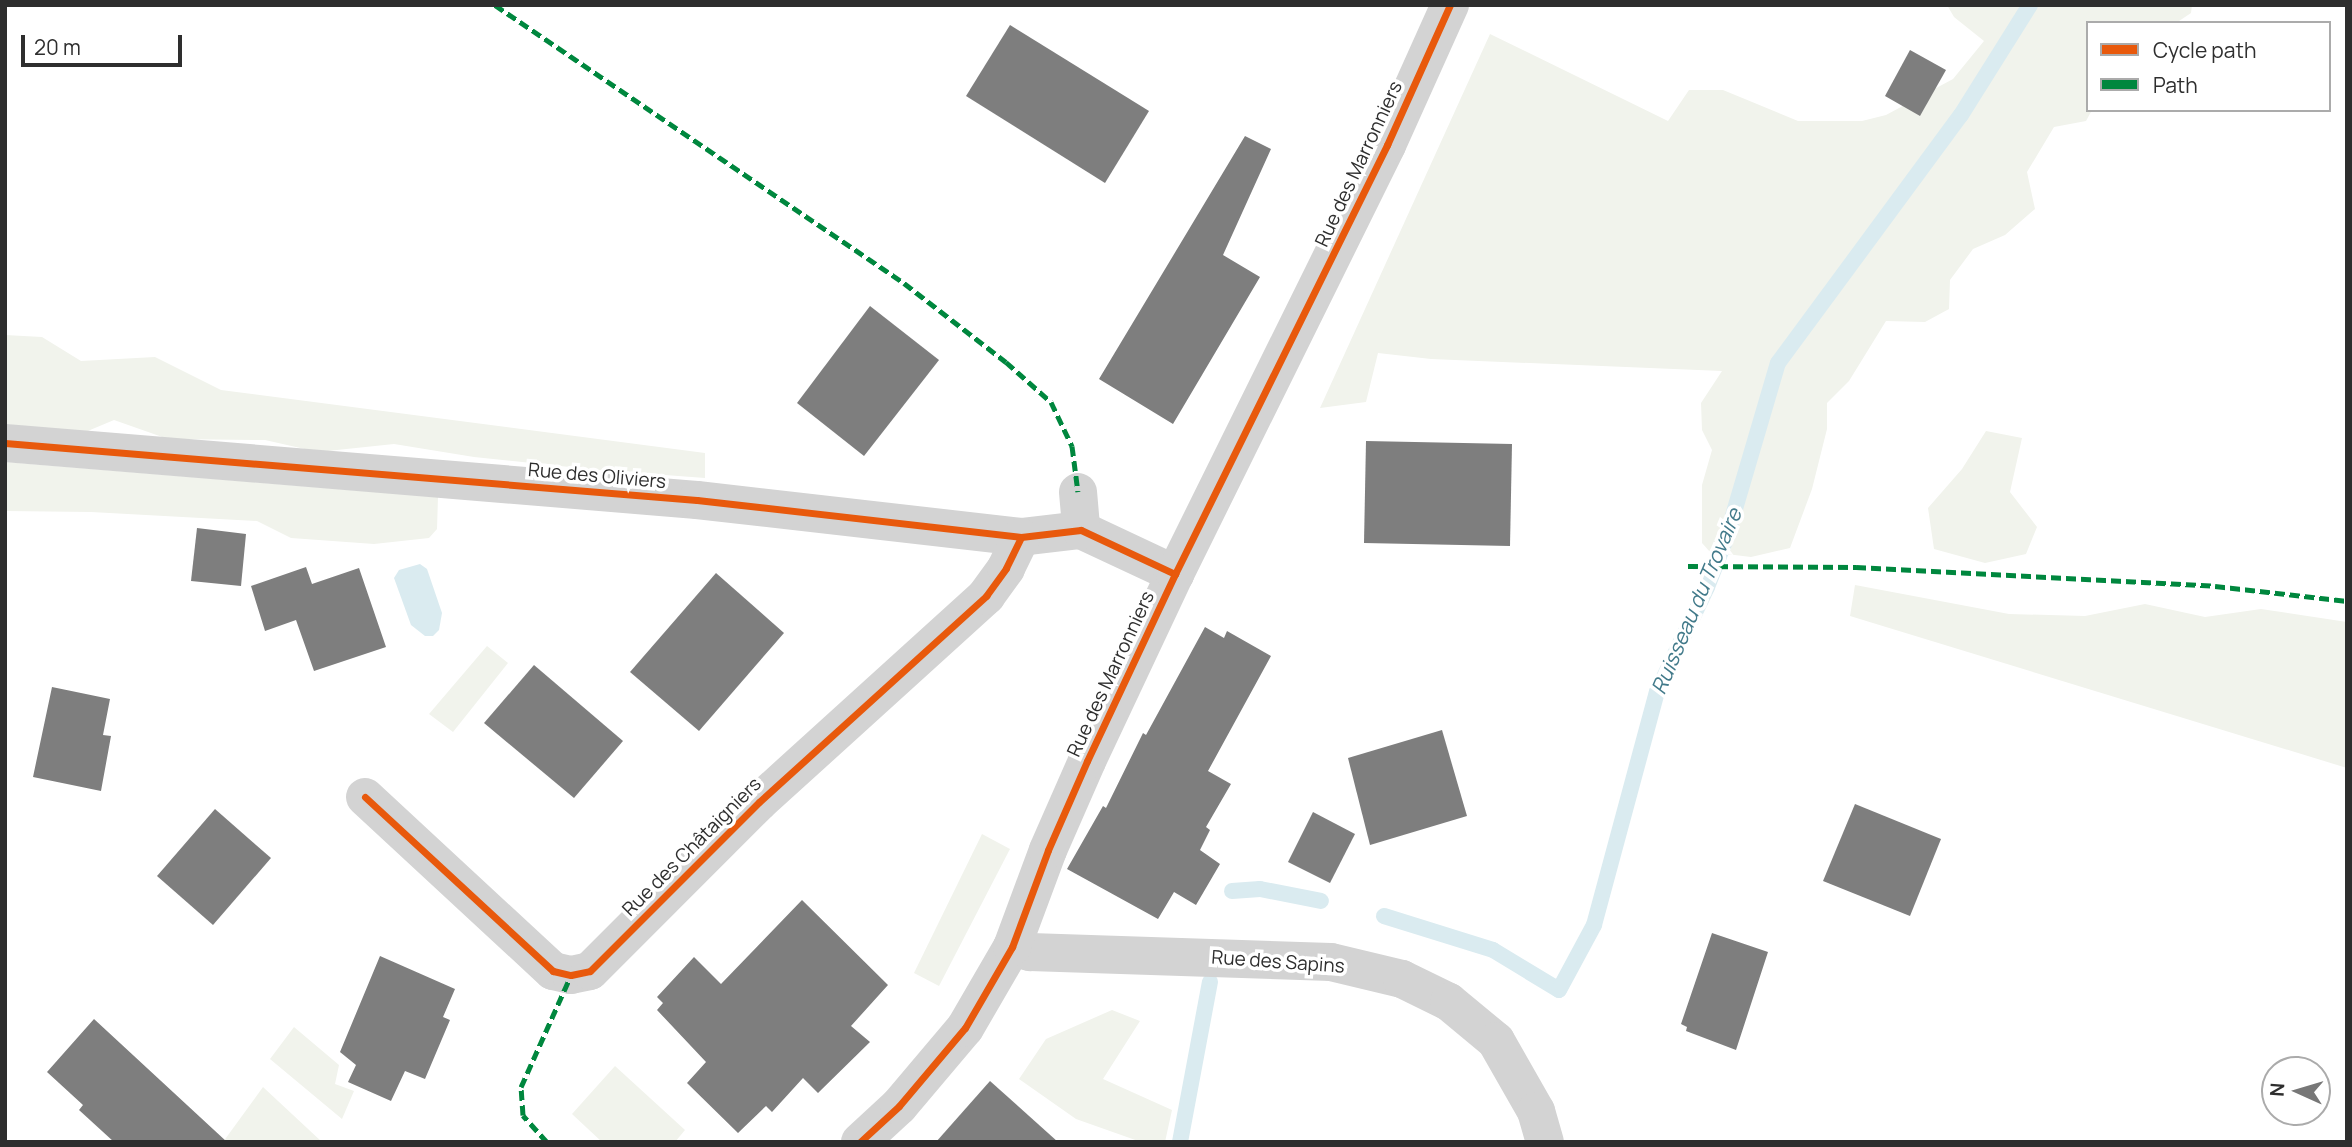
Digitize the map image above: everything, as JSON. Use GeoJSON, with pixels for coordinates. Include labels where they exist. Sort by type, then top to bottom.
{"type":"FeatureCollection","features":[{"type":"Feature","properties":{"kind":"street","name":"Rue des Marronniers"},"geometry":{"type":"LineString","coordinates":[[860,1142],[899,1106],[965,1028],[1012,947],[1048,850],[1175,574],[1387,145],[1450,5]]}},
{"type":"Feature","properties":{"kind":"street","name":"Rue des Oliviers"},"geometry":{"type":"LineString","coordinates":[[5,443],[697,500],[1021,537],[1081,530]]}},
{"type":"Feature","properties":{"kind":"street"},"geometry":{"type":"LineString","coordinates":[[1078,492],[1081,530],[1175,574]]}},
{"type":"Feature","properties":{"kind":"street","name":"Rue des Châtaigniers"},"geometry":{"type":"LineString","coordinates":[[365,797],[553,971],[572,975],[590,971],[759,802],[986,596],[1006,568],[1021,537]]}},
{"type":"Feature","properties":{"kind":"street","name":"Rue des Sapins"},"geometry":{"type":"LineString","coordinates":[[1012,947],[1030,952],[1331,962],[1402,979],[1449,1002],[1496,1041],[1536,1111],[1545,1142]]}},
{"type":"Feature","properties":{"kind":"shaded area"},"geometry":{"type":"Polygon","coordinates":[[[1947,5],[2192,5],[2191,13],[2179,21],[2086,21],[2086,112],[2091,112],[2086,121],[2054,127],[2027,172],[2035,209],[2005,235],[1973,249],[1950,280],[1949,309],[1925,322],[1886,321],[1849,381],[1827,403],[1827,429],[1812,489],[1790,548],[1751,557],[1710,552],[1702,543],[1702,485],[1712,450],[1702,430],[1701,403],[1722,371],[1431,359],[1378,353],[1366,402],[1320,408],[1490,34],[1668,121],[1689,90],[1723,90],[1798,121],[1862,121],[1886,115],[1953,79],[1984,41],[1954,17],[1947,5]]]}},
{"type":"Feature","properties":{"kind":"shaded area"},"geometry":{"type":"Polygon","coordinates":[[[5,335],[42,337],[81,361],[155,357],[221,390],[705,453],[705,478],[474,457],[394,444],[318,452],[265,440],[168,439],[114,420],[83,433],[5,424],[5,335]]]}},
{"type":"Feature","properties":{"kind":"shaded area"},"geometry":{"type":"Polygon","coordinates":[[[1986,431],[2022,438],[2010,492],[2037,527],[2026,554],[1985,563],[1934,549],[1928,508],[1962,469],[1986,431]]]}},
{"type":"Feature","properties":{"kind":"shaded area"},"geometry":{"type":"Polygon","coordinates":[[[5,462],[438,497],[437,529],[429,538],[374,544],[291,538],[257,521],[91,512],[5,511],[5,462]]]}},
{"type":"Feature","properties":{"kind":"shaded area"},"geometry":{"type":"Polygon","coordinates":[[[420,564],[427,569],[442,613],[439,630],[433,636],[425,636],[411,625],[394,578],[399,570],[420,564]]]}},
{"type":"Feature","properties":{"kind":"shaded area"},"geometry":{"type":"Polygon","coordinates":[[[1855,585],[2009,614],[2085,616],[2145,604],[2205,617],[2261,609],[2347,622],[2347,768],[1850,616],[1855,585]]]}},
{"type":"Feature","properties":{"kind":"shaded area"},"geometry":{"type":"Polygon","coordinates":[[[487,646],[508,663],[453,732],[429,714],[487,646]]]}},
{"type":"Feature","properties":{"kind":"shaded area"},"geometry":{"type":"Polygon","coordinates":[[[982,834],[1010,849],[939,986],[914,973],[982,834]]]}},
{"type":"Feature","properties":{"kind":"shaded area"},"geometry":{"type":"Polygon","coordinates":[[[1112,1010],[1140,1021],[1103,1079],[1172,1110],[1165,1142],[1141,1142],[1076,1119],[1019,1079],[1046,1039],[1112,1010]]]}},
{"type":"Feature","properties":{"kind":"shaded area"},"geometry":{"type":"Polygon","coordinates":[[[294,1027],[339,1065],[335,1084],[354,1091],[342,1119],[270,1059],[294,1027]]]}},
{"type":"Feature","properties":{"kind":"shaded area"},"geometry":{"type":"Polygon","coordinates":[[[615,1066],[685,1130],[675,1142],[602,1142],[572,1114],[615,1066]]]}},
{"type":"Feature","properties":{"kind":"shaded area"},"geometry":{"type":"Polygon","coordinates":[[[263,1087],[322,1142],[223,1142],[263,1087]]]}},
{"type":"Feature","properties":{"kind":"building"},"geometry":{"type":"Polygon","coordinates":[[[1010,25],[1149,111],[1105,183],[966,96],[1010,25]]]}},
{"type":"Feature","properties":{"kind":"building"},"geometry":{"type":"Polygon","coordinates":[[[1910,50],[1946,70],[1920,116],[1885,96],[1910,50]]]}},
{"type":"Feature","properties":{"kind":"building"},"geometry":{"type":"Polygon","coordinates":[[[1245,136],[1271,149],[1223,255],[1260,277],[1173,424],[1099,379],[1245,136]]]}},
{"type":"Feature","properties":{"kind":"building"},"geometry":{"type":"Polygon","coordinates":[[[870,306],[939,360],[864,456],[797,403],[870,306]]]}},
{"type":"Feature","properties":{"kind":"building"},"geometry":{"type":"Polygon","coordinates":[[[1366,441],[1512,444],[1510,546],[1364,543],[1366,441]]]}},
{"type":"Feature","properties":{"kind":"building"},"geometry":{"type":"Polygon","coordinates":[[[197,528],[246,534],[241,586],[191,581],[197,528]]]}},
{"type":"Feature","properties":{"kind":"building"},"geometry":{"type":"Polygon","coordinates":[[[306,567],[312,584],[359,568],[386,647],[314,671],[296,620],[265,631],[251,586],[306,567]]]}},
{"type":"Feature","properties":{"kind":"building"},"geometry":{"type":"Polygon","coordinates":[[[716,573],[784,633],[699,731],[630,672],[716,573]]]}},
{"type":"Feature","properties":{"kind":"building"},"geometry":{"type":"Polygon","coordinates":[[[1205,627],[1224,638],[1227,631],[1271,656],[1208,771],[1231,784],[1206,827],[1210,830],[1200,850],[1220,864],[1196,905],[1174,892],[1158,919],[1067,869],[1103,806],[1106,808],[1143,733],[1146,735],[1205,627]]]}},
{"type":"Feature","properties":{"kind":"building"},"geometry":{"type":"Polygon","coordinates":[[[534,665],[623,741],[574,798],[484,723],[534,665]]]}},
{"type":"Feature","properties":{"kind":"building"},"geometry":{"type":"Polygon","coordinates":[[[52,687],[110,699],[103,735],[111,736],[101,791],[33,777],[52,687]]]}},
{"type":"Feature","properties":{"kind":"building"},"geometry":{"type":"Polygon","coordinates":[[[1442,730],[1467,816],[1370,845],[1348,758],[1442,730]]]}},
{"type":"Feature","properties":{"kind":"building"},"geometry":{"type":"Polygon","coordinates":[[[1855,804],[1941,839],[1910,916],[1823,881],[1855,804]]]}},
{"type":"Feature","properties":{"kind":"building"},"geometry":{"type":"Polygon","coordinates":[[[215,809],[271,858],[213,925],[157,876],[215,809]]]}},
{"type":"Feature","properties":{"kind":"building"},"geometry":{"type":"Polygon","coordinates":[[[1313,812],[1355,834],[1330,883],[1288,862],[1313,812]]]}},
{"type":"Feature","properties":{"kind":"building"},"geometry":{"type":"Polygon","coordinates":[[[802,900],[888,985],[851,1026],[870,1042],[818,1093],[803,1078],[772,1112],[766,1106],[738,1133],[687,1083],[706,1062],[657,1010],[663,1003],[657,997],[694,957],[721,984],[802,900]]]}},
{"type":"Feature","properties":{"kind":"building"},"geometry":{"type":"Polygon","coordinates":[[[1712,933],[1768,952],[1736,1050],[1686,1031],[1687,1027],[1681,1024],[1712,933]]]}},
{"type":"Feature","properties":{"kind":"building"},"geometry":{"type":"Polygon","coordinates":[[[380,956],[455,989],[443,1017],[450,1020],[425,1079],[405,1071],[391,1101],[348,1082],[356,1065],[340,1052],[380,956]]]}},
{"type":"Feature","properties":{"kind":"building"},"geometry":{"type":"Polygon","coordinates":[[[94,1019],[227,1142],[114,1142],[79,1110],[83,1105],[47,1072],[94,1019]]]}},
{"type":"Feature","properties":{"kind":"building"},"geometry":{"type":"Polygon","coordinates":[[[990,1081],[1058,1142],[936,1142],[990,1081]]]}},
{"type":"Feature","properties":{"kind":"waterway","name":"Ruisseau du Trovaire"},"geometry":{"type":"LineString","coordinates":[[1384,916],[1493,950],[1559,990],[1594,925],[1657,692],[1707,587],[1727,536],[1778,363],[1961,115],[2030,5]]}},
{"type":"Feature","properties":{"kind":"waterway"},"geometry":{"type":"LineString","coordinates":[[1232,891],[1260,889],[1321,901]]}},
{"type":"Feature","properties":{"kind":"waterway","name":"Ruisseau du Trovaire"},"geometry":{"type":"LineString","coordinates":[[1180,1142],[1210,982]]}},
{"type":"Feature","properties":{"kind":"marked path"},"geometry":{"type":"LineString","coordinates":[[495,5],[904,283],[1006,362],[1051,402],[1072,446],[1078,492]]}},
{"type":"Feature","properties":{"kind":"marked path"},"geometry":{"type":"LineString","coordinates":[[1688,566],[1856,567],[2215,586],[2347,601]]}},
{"type":"Feature","properties":{"kind":"marked path"},"geometry":{"type":"LineString","coordinates":[[547,1142],[523,1115],[521,1087],[571,975]]}},
{"type":"Feature","properties":{"kind":"cycle path"},"geometry":{"type":"LineString","coordinates":[[860,1142],[899,1106],[965,1028],[1012,947],[1048,850],[1087,761],[1175,574],[1387,145],[1450,5]]}},
{"type":"Feature","properties":{"kind":"cycle path"},"geometry":{"type":"LineString","coordinates":[[5,443],[697,500],[1021,537],[1081,530],[1175,574]]}},
{"type":"Feature","properties":{"kind":"cycle path"},"geometry":{"type":"LineString","coordinates":[[365,797],[553,971],[571,975],[590,971],[759,802],[986,596],[1006,568],[1021,537]]}}]}
